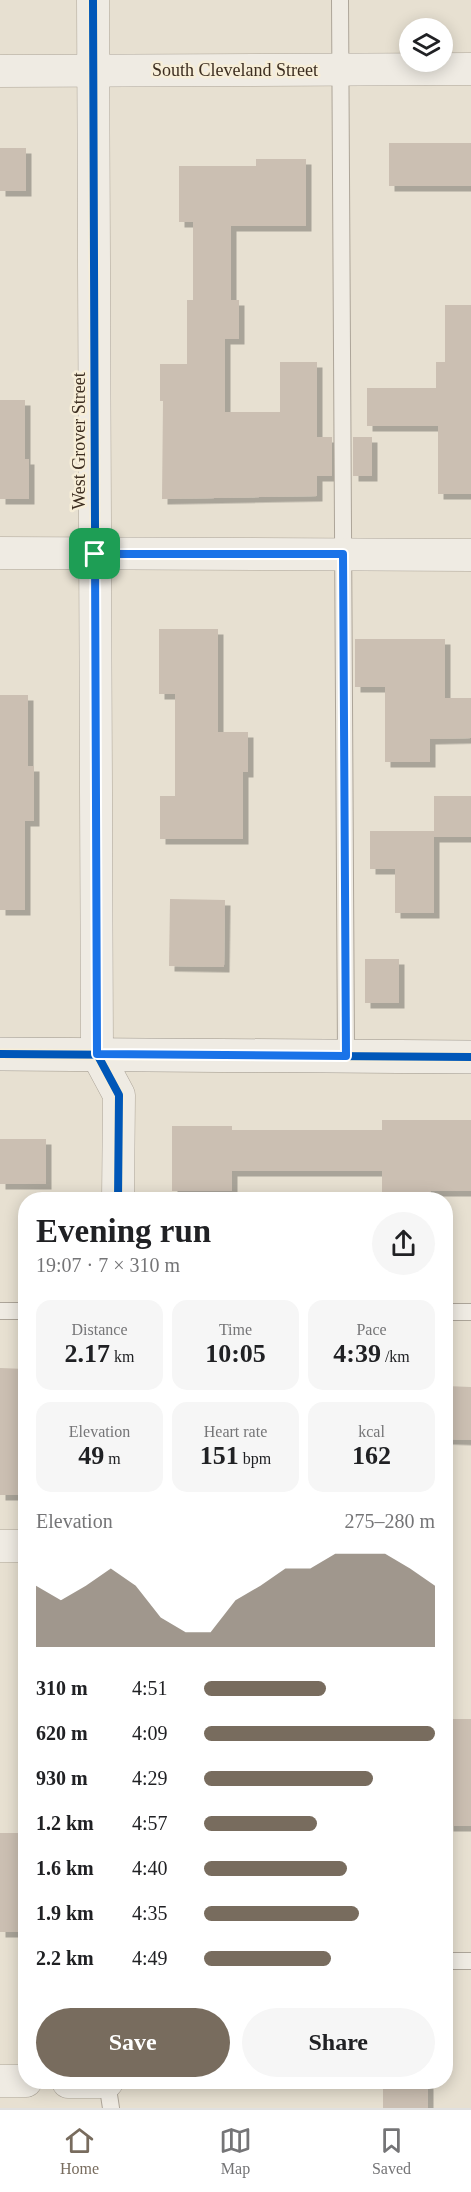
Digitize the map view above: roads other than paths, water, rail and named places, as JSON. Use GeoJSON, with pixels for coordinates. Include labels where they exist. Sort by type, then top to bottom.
{"type":"FeatureCollection","features":[{"type":"Feature","properties":{"kind":"street","name":"West Grover Street"},"geometry":{"type":"LineString","coordinates":[[93,0],[97,1054],[119,1095],[118,1192]]}},
{"type":"Feature","properties":{"kind":"street","name":"South Cleveland Street"},"geometry":{"type":"LineString","coordinates":[[0,71],[471,69]]}},
{"type":"Feature","properties":{"kind":"street"},"geometry":{"type":"LineString","coordinates":[[0,553],[471,555]]}},
{"type":"Feature","properties":{"kind":"street"},"geometry":{"type":"LineString","coordinates":[[0,1054],[471,1057]]}},
{"type":"Feature","properties":{"kind":"street"},"geometry":{"type":"LineString","coordinates":[[0,1546],[18,1546]]}},
{"type":"Feature","properties":{"kind":"street"},"geometry":{"type":"LineString","coordinates":[[0,2081],[18,2081]]}},
{"type":"Feature","properties":{"kind":"lane"},"geometry":{"type":"LineString","coordinates":[[340,0],[346,1056]]}},
{"type":"Feature","properties":{"kind":"lane"},"geometry":{"type":"LineString","coordinates":[[0,1311],[18,1311]]}},
{"type":"Feature","properties":{"kind":"lane"},"geometry":{"type":"LineString","coordinates":[[453,1312],[471,1312]]}},
{"type":"Feature","properties":{"kind":"lane"},"geometry":{"type":"LineString","coordinates":[[453,1960],[471,1961]]}},
{"type":"Feature","properties":{"kind":"lane"},"geometry":{"type":"LineString","coordinates":[[108,2089],[111,2108]]}}]}
